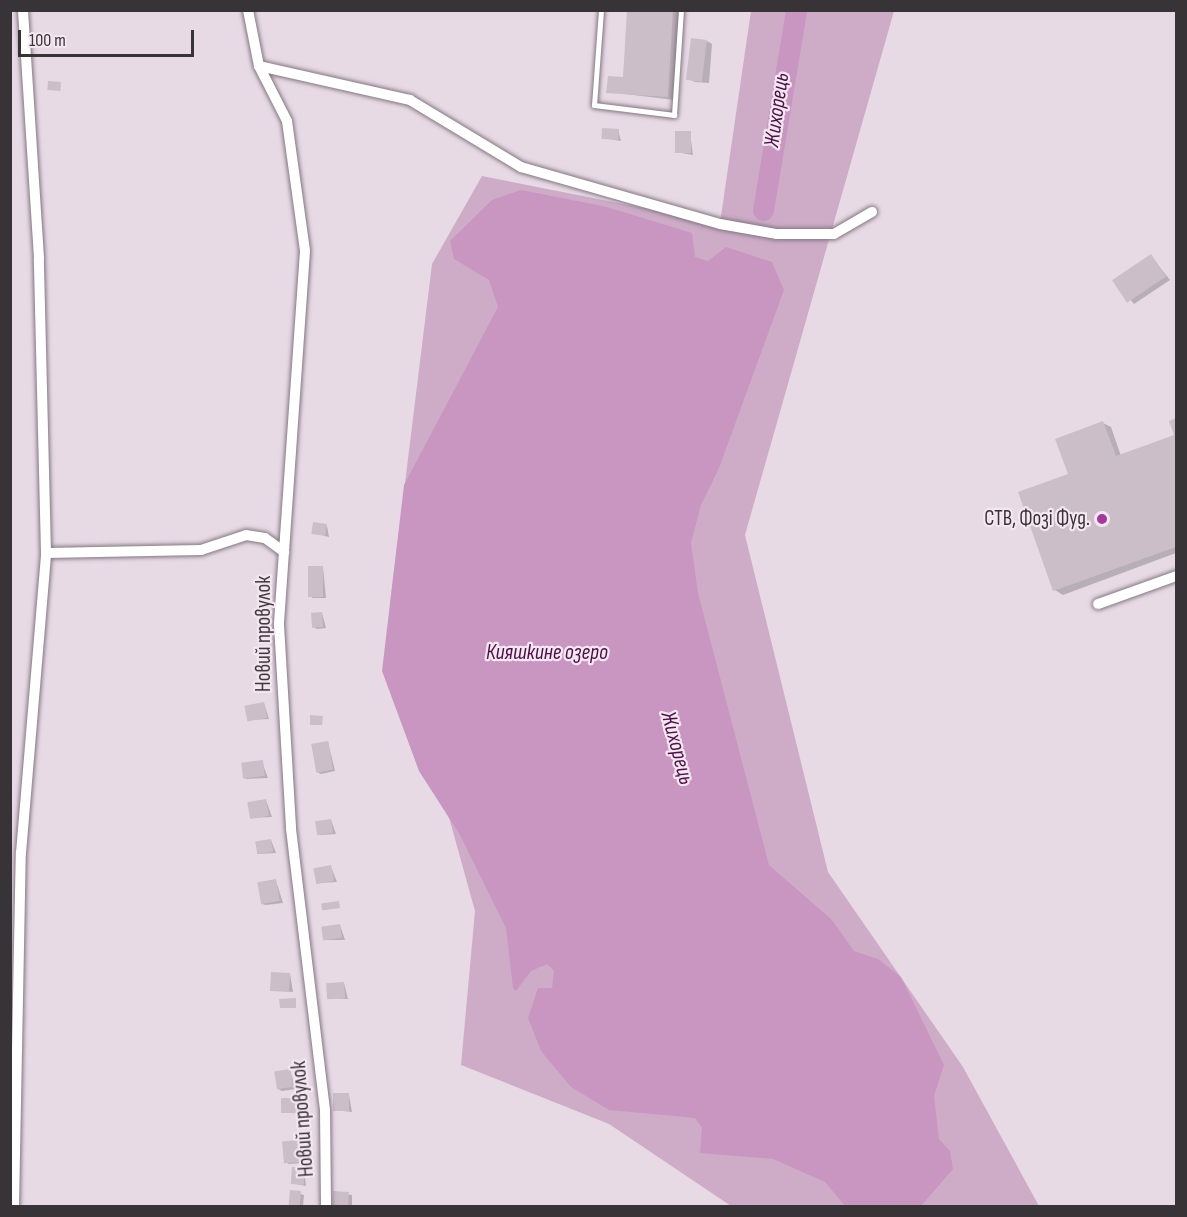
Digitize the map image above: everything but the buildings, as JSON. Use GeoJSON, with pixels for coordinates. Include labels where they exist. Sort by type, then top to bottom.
{"type":"FeatureCollection","features":[{"type":"Feature","properties":{"kind":"street"},"geometry":{"type":"LineString","coordinates":[[14,1206],[21,853],[46,553],[39,258],[23,10]]}},
{"type":"Feature","properties":{"kind":"street","name":"Новий провулок"},"geometry":{"type":"LineString","coordinates":[[248,10],[260,66],[287,121],[305,251],[279,625],[290,807],[325,1110],[326,1206]]}},
{"type":"Feature","properties":{"kind":"street"},"geometry":{"type":"LineString","coordinates":[[260,66],[410,100],[521,167],[720,224],[777,234],[834,234],[872,212]]}},
{"type":"Feature","properties":{"kind":"street"},"geometry":{"type":"LineString","coordinates":[[46,553],[201,550],[246,535],[265,537],[284,552]]}},
{"type":"Feature","properties":{"kind":"street"},"geometry":{"type":"LineString","coordinates":[[1098,604],[1176,576]]}},
{"type":"Feature","properties":{"kind":"lane"},"geometry":{"type":"LineString","coordinates":[[601,10],[594,105],[674,115],[681,10]]}},
{"type":"Feature","properties":{"kind":"shaded area","name":"Кияшкине озеро"},"geometry":{"type":"Polygon","coordinates":[[[751,11],[894,11],[745,535],[828,872],[963,1067],[1039,1206],[731,1206],[609,1124],[461,1065],[475,911],[390,605],[432,264],[482,176],[720,223],[751,11]]]}},
{"type":"Feature","properties":{"kind":"water","name":"Кияшкине озеро"},"geometry":{"type":"Polygon","coordinates":[[[521,190],[607,207],[692,233],[695,257],[708,261],[726,247],[772,262],[784,290],[719,468],[701,505],[691,543],[698,593],[769,865],[832,920],[854,951],[878,959],[901,977],[944,1065],[934,1096],[939,1139],[950,1151],[953,1169],[921,1206],[845,1206],[825,1182],[773,1159],[700,1153],[702,1128],[695,1118],[609,1110],[571,1087],[541,1051],[528,1018],[538,988],[552,988],[554,971],[547,964],[531,971],[516,991],[513,988],[506,928],[460,835],[419,771],[382,671],[404,485],[498,307],[489,280],[454,259],[450,241],[492,200],[521,190]]]}},
{"type":"Feature","properties":{"kind":"waterway","name":"Жихорець"},"geometry":{"type":"LineString","coordinates":[[763,210],[796,10]]}},
{"type":"Feature","properties":{"kind":"place","name":"СТВ, Фозі Фуд."},"geometry":{"type":"Point","coordinates":[1102,519]}}]}
